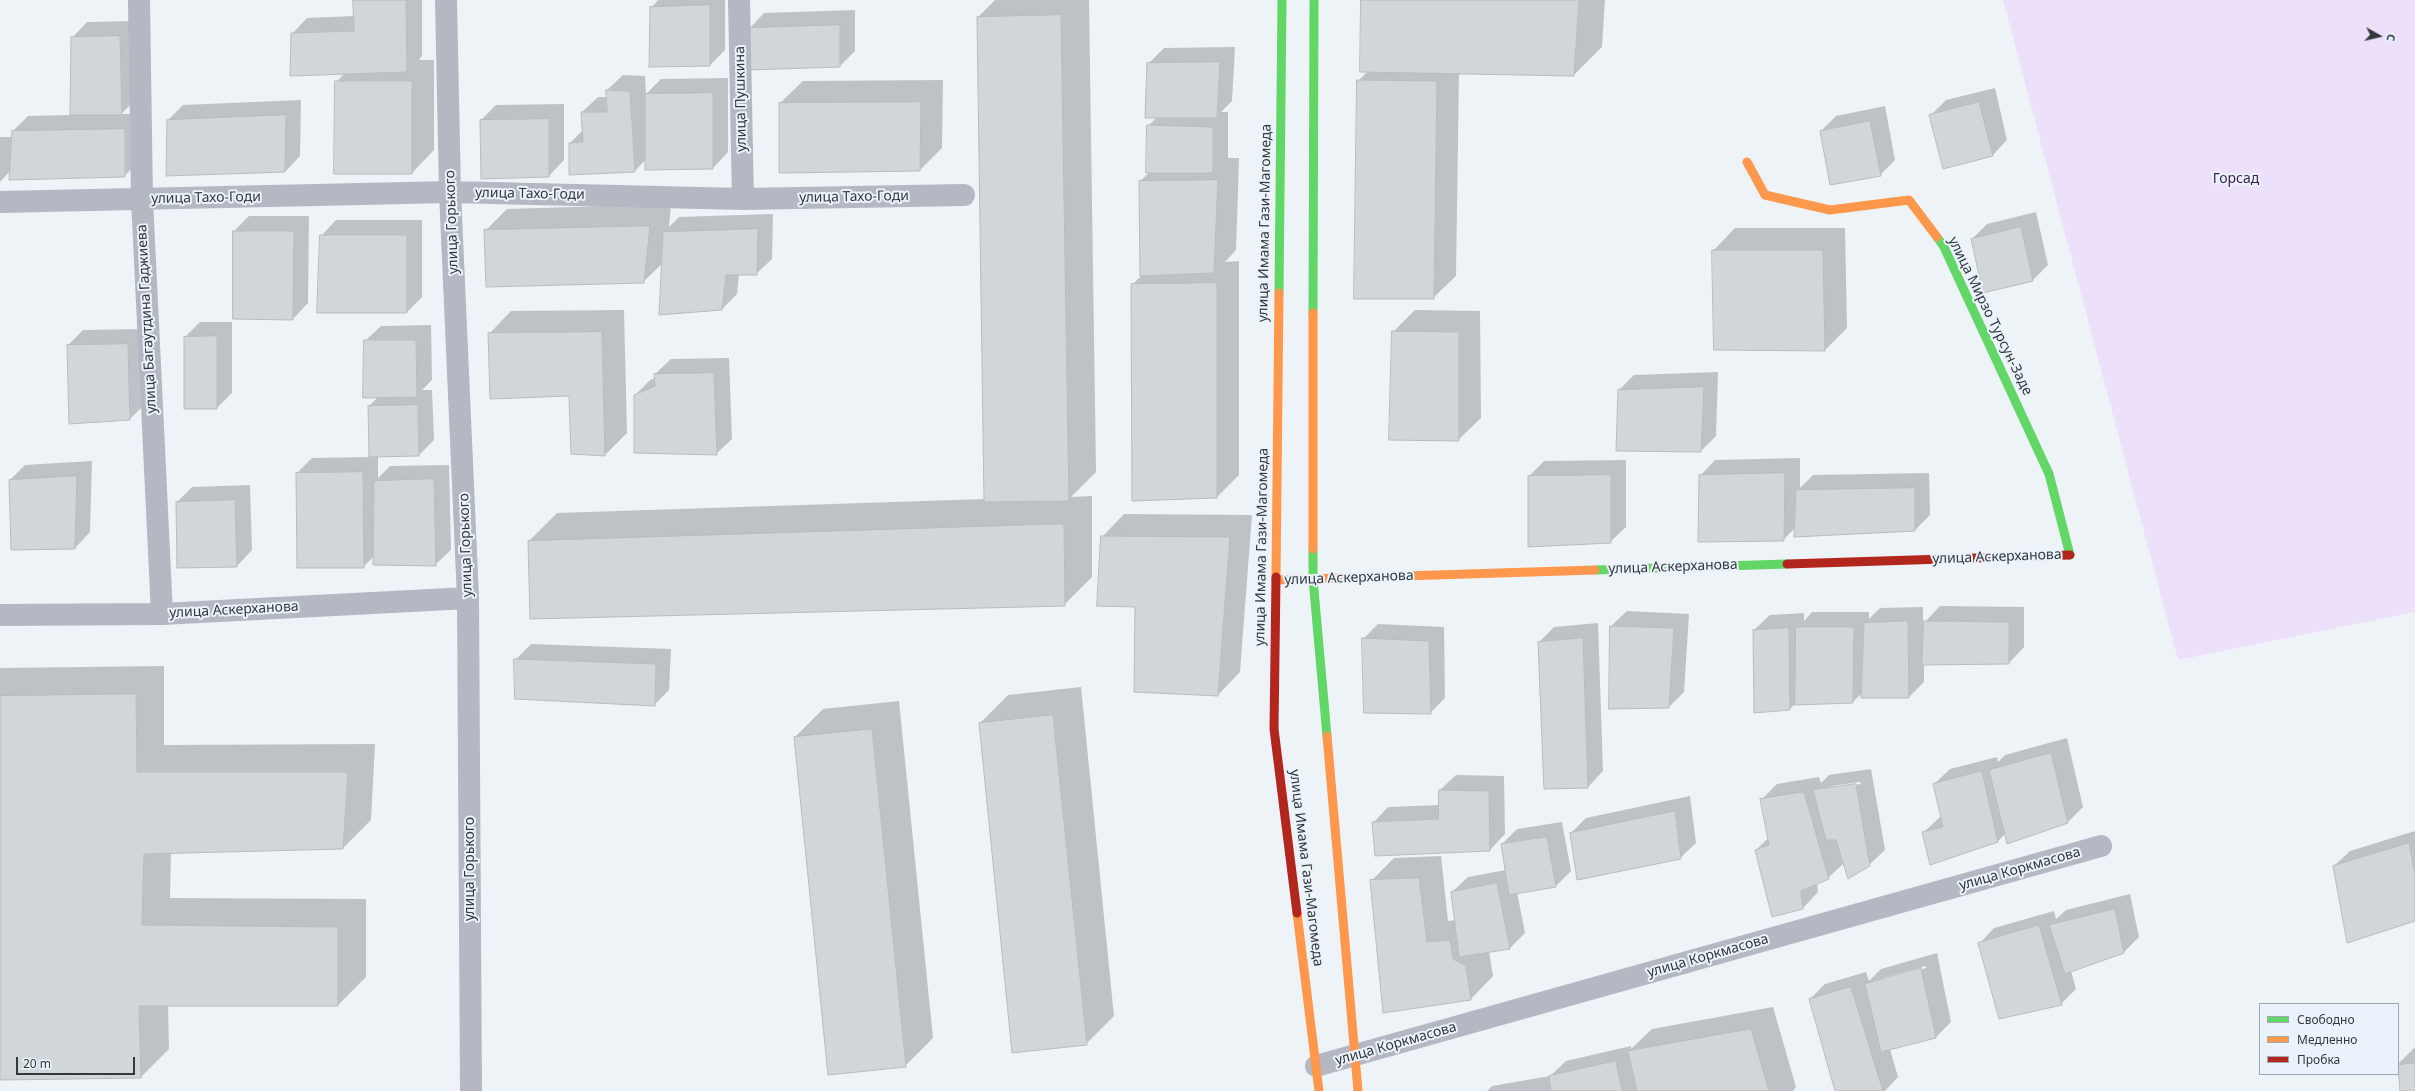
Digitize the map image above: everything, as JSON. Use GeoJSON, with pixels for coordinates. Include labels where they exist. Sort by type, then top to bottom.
{"type":"FeatureCollection","features":[{"type":"Feature","properties":{"kind":"main road","name":"улица Имама Гази-Магомеда"},"geometry":{"type":"LineString","coordinates":[[1282,0],[1274,729],[1319,1091]]}},
{"type":"Feature","properties":{"kind":"main road"},"geometry":{"type":"LineString","coordinates":[[1314,0],[1313,579],[1353,1056],[1358,1091]]}},
{"type":"Feature","properties":{"kind":"main road","name":"улица Мирзо Турсун-Заде"},"geometry":{"type":"LineString","coordinates":[[1747,162],[1766,195],[1830,210],[1909,200],[1944,247],[2000,365],[2049,474],[2071,555]]}},
{"type":"Feature","properties":{"kind":"main road","name":"улица Аскерханова"},"geometry":{"type":"LineString","coordinates":[[1276,580],[2071,555]]}},
{"type":"Feature","properties":{"kind":"street","name":"улица Багаутдина Гаджиева"},"geometry":{"type":"LineString","coordinates":[[139,0],[142,199],[162,614]]}},
{"type":"Feature","properties":{"kind":"street","name":"улица Горького"},"geometry":{"type":"LineString","coordinates":[[446,0],[450,192],[468,598],[471,1091]]}},
{"type":"Feature","properties":{"kind":"street","name":"улица Пушкина"},"geometry":{"type":"LineString","coordinates":[[739,0],[743,199]]}},
{"type":"Feature","properties":{"kind":"street","name":"улица Тахо-Годи"},"geometry":{"type":"LineString","coordinates":[[0,202],[450,192],[743,199],[964,195]]}},
{"type":"Feature","properties":{"kind":"street","name":"улица Аскерханова"},"geometry":{"type":"LineString","coordinates":[[0,615],[162,614],[468,598]]}},
{"type":"Feature","properties":{"kind":"street","name":"улица Коркмасова"},"geometry":{"type":"LineString","coordinates":[[1316,1066],[2101,846]]}},
{"type":"Feature","properties":{"kind":"green space","name":"Горсад"},"geometry":{"type":"Polygon","coordinates":[[[2003,0],[2415,0],[2415,612],[2178,660],[2003,0]]]}},
{"type":"Feature","properties":{"kind":"building"},"geometry":{"type":"Polygon","coordinates":[[[353,0],[406,0],[407,72],[290,76],[291,33],[354,31],[353,0]]]}},
{"type":"Feature","properties":{"kind":"building"},"geometry":{"type":"Polygon","coordinates":[[[1361,0],[1579,0],[1574,76],[1360,72],[1361,0]]]}},
{"type":"Feature","properties":{"kind":"building"},"geometry":{"type":"Polygon","coordinates":[[[710,5],[710,66],[649,67],[650,7],[710,5]]]}},
{"type":"Feature","properties":{"kind":"building"},"geometry":{"type":"Polygon","coordinates":[[[1061,15],[1069,501],[984,502],[977,17],[1061,15]]]}},
{"type":"Feature","properties":{"kind":"building"},"geometry":{"type":"Polygon","coordinates":[[[840,25],[840,67],[748,70],[748,28],[840,25]]]}},
{"type":"Feature","properties":{"kind":"building"},"geometry":{"type":"Polygon","coordinates":[[[120,36],[122,115],[70,115],[71,37],[120,36]]]}},
{"type":"Feature","properties":{"kind":"building"},"geometry":{"type":"Polygon","coordinates":[[[1220,62],[1217,118],[1145,118],[1147,63],[1220,62]]]}},
{"type":"Feature","properties":{"kind":"building"},"geometry":{"type":"Polygon","coordinates":[[[1357,80],[1437,81],[1434,299],[1354,299],[1357,80]]]}},
{"type":"Feature","properties":{"kind":"building"},"geometry":{"type":"Polygon","coordinates":[[[335,81],[412,81],[412,174],[334,174],[335,81]]]}},
{"type":"Feature","properties":{"kind":"building"},"geometry":{"type":"Polygon","coordinates":[[[606,90],[630,91],[635,172],[569,175],[569,143],[583,142],[581,112],[607,112],[606,90]]]}},
{"type":"Feature","properties":{"kind":"building"},"geometry":{"type":"Polygon","coordinates":[[[713,93],[713,169],[645,170],[645,94],[713,93]]]}},
{"type":"Feature","properties":{"kind":"building"},"geometry":{"type":"Polygon","coordinates":[[[921,102],[920,171],[779,173],[779,103],[921,102]]]}},
{"type":"Feature","properties":{"kind":"building"},"geometry":{"type":"Polygon","coordinates":[[[1979,102],[1993,156],[1943,169],[1929,115],[1979,102]]]}},
{"type":"Feature","properties":{"kind":"building"},"geometry":{"type":"Polygon","coordinates":[[[286,115],[285,172],[166,176],[167,120],[286,115]]]}},
{"type":"Feature","properties":{"kind":"building"},"geometry":{"type":"Polygon","coordinates":[[[549,119],[549,177],[481,179],[480,120],[549,119]]]}},
{"type":"Feature","properties":{"kind":"building"},"geometry":{"type":"Polygon","coordinates":[[[1870,121],[1881,176],[1830,185],[1820,131],[1870,121]]]}},
{"type":"Feature","properties":{"kind":"building"},"geometry":{"type":"Polygon","coordinates":[[[1147,125],[1213,127],[1213,173],[1146,173],[1147,125]]]}},
{"type":"Feature","properties":{"kind":"building"},"geometry":{"type":"Polygon","coordinates":[[[125,129],[125,177],[9,180],[12,131],[125,129]]]}},
{"type":"Feature","properties":{"kind":"building"},"geometry":{"type":"Polygon","coordinates":[[[1218,180],[1214,273],[1140,276],[1139,181],[1218,180]]]}},
{"type":"Feature","properties":{"kind":"building"},"geometry":{"type":"Polygon","coordinates":[[[650,226],[644,283],[486,287],[484,230],[650,226]]]}},
{"type":"Feature","properties":{"kind":"building"},"geometry":{"type":"Polygon","coordinates":[[[2021,227],[2033,281],[1983,293],[1971,239],[2021,227]]]}},
{"type":"Feature","properties":{"kind":"building"},"geometry":{"type":"Polygon","coordinates":[[[758,229],[757,275],[726,275],[722,310],[659,315],[663,232],[758,229]]]}},
{"type":"Feature","properties":{"kind":"building"},"geometry":{"type":"Polygon","coordinates":[[[233,231],[294,231],[293,320],[233,319],[233,231]]]}},
{"type":"Feature","properties":{"kind":"building"},"geometry":{"type":"Polygon","coordinates":[[[320,235],[407,235],[407,313],[317,313],[320,235]]]}},
{"type":"Feature","properties":{"kind":"building"},"geometry":{"type":"Polygon","coordinates":[[[1712,250],[1823,250],[1825,351],[1714,350],[1712,250]]]}},
{"type":"Feature","properties":{"kind":"building"},"geometry":{"type":"Polygon","coordinates":[[[1217,283],[1217,498],[1132,501],[1131,284],[1217,283]]]}},
{"type":"Feature","properties":{"kind":"building"},"geometry":{"type":"Polygon","coordinates":[[[1392,331],[1459,332],[1459,441],[1389,440],[1392,331]]]}},
{"type":"Feature","properties":{"kind":"building"},"geometry":{"type":"Polygon","coordinates":[[[602,332],[605,456],[571,454],[569,396],[490,399],[488,333],[602,332]]]}},
{"type":"Feature","properties":{"kind":"building"},"geometry":{"type":"Polygon","coordinates":[[[217,336],[217,409],[184,409],[184,337],[217,336]]]}},
{"type":"Feature","properties":{"kind":"building"},"geometry":{"type":"Polygon","coordinates":[[[364,340],[416,340],[417,397],[363,398],[364,340]]]}},
{"type":"Feature","properties":{"kind":"building"},"geometry":{"type":"Polygon","coordinates":[[[128,344],[130,420],[69,424],[67,345],[128,344]]]}},
{"type":"Feature","properties":{"kind":"building"},"geometry":{"type":"Polygon","coordinates":[[[714,373],[717,455],[634,453],[634,395],[655,386],[654,374],[714,373]]]}},
{"type":"Feature","properties":{"kind":"building"},"geometry":{"type":"Polygon","coordinates":[[[1704,387],[1701,452],[1616,451],[1618,390],[1704,387]]]}},
{"type":"Feature","properties":{"kind":"building"},"geometry":{"type":"Polygon","coordinates":[[[418,405],[419,456],[369,457],[368,406],[418,405]]]}},
{"type":"Feature","properties":{"kind":"building"},"geometry":{"type":"Polygon","coordinates":[[[363,472],[364,568],[297,568],[296,473],[363,472]]]}},
{"type":"Feature","properties":{"kind":"building"},"geometry":{"type":"Polygon","coordinates":[[[1785,473],[1784,541],[1698,542],[1699,475],[1785,473]]]}},
{"type":"Feature","properties":{"kind":"building"},"geometry":{"type":"Polygon","coordinates":[[[1611,475],[1611,543],[1528,547],[1528,476],[1611,475]]]}},
{"type":"Feature","properties":{"kind":"building"},"geometry":{"type":"Polygon","coordinates":[[[77,476],[75,549],[11,550],[9,480],[77,476]]]}},
{"type":"Feature","properties":{"kind":"building"},"geometry":{"type":"Polygon","coordinates":[[[434,479],[436,566],[373,565],[374,481],[434,479]]]}},
{"type":"Feature","properties":{"kind":"building"},"geometry":{"type":"Polygon","coordinates":[[[1915,488],[1915,531],[1794,537],[1796,490],[1915,488]]]}},
{"type":"Feature","properties":{"kind":"building"},"geometry":{"type":"Polygon","coordinates":[[[235,500],[237,567],[177,568],[176,502],[235,500]]]}},
{"type":"Feature","properties":{"kind":"building"},"geometry":{"type":"Polygon","coordinates":[[[1064,524],[1065,606],[530,619],[528,541],[1064,524]]]}},
{"type":"Feature","properties":{"kind":"building"},"geometry":{"type":"Polygon","coordinates":[[[1101,536],[1230,537],[1218,696],[1134,692],[1135,607],[1097,606],[1101,536]]]}},
{"type":"Feature","properties":{"kind":"building"},"geometry":{"type":"Polygon","coordinates":[[[1908,621],[1909,698],[1861,698],[1864,623],[1908,621]]]}},
{"type":"Feature","properties":{"kind":"building"},"geometry":{"type":"Polygon","coordinates":[[[1924,621],[2009,622],[2009,664],[1922,665],[1924,621]]]}},
{"type":"Feature","properties":{"kind":"building"},"geometry":{"type":"Polygon","coordinates":[[[1610,626],[1674,628],[1669,708],[1609,709],[1610,626]]]}},
{"type":"Feature","properties":{"kind":"building"},"geometry":{"type":"Polygon","coordinates":[[[1796,627],[1854,627],[1853,703],[1795,705],[1796,627]]]}},
{"type":"Feature","properties":{"kind":"building"},"geometry":{"type":"Polygon","coordinates":[[[1789,628],[1790,710],[1754,713],[1753,630],[1789,628]]]}},
{"type":"Feature","properties":{"kind":"building"},"geometry":{"type":"Polygon","coordinates":[[[1362,638],[1429,641],[1431,714],[1364,713],[1362,638]]]}},
{"type":"Feature","properties":{"kind":"building"},"geometry":{"type":"Polygon","coordinates":[[[1583,638],[1588,788],[1544,789],[1538,642],[1583,638]]]}},
{"type":"Feature","properties":{"kind":"building"},"geometry":{"type":"Polygon","coordinates":[[[514,659],[656,664],[655,706],[515,699],[514,659]]]}},
{"type":"Feature","properties":{"kind":"building"},"geometry":{"type":"Polygon","coordinates":[[[136,694],[137,772],[348,772],[343,849],[144,854],[142,925],[338,927],[338,1006],[139,1006],[141,1078],[0,1080],[0,696],[136,694]]]}},
{"type":"Feature","properties":{"kind":"building"},"geometry":{"type":"Polygon","coordinates":[[[1053,715],[1087,1045],[1012,1053],[979,723],[1053,715]]]}},
{"type":"Feature","properties":{"kind":"building"},"geometry":{"type":"Polygon","coordinates":[[[872,729],[906,1067],[828,1075],[794,737],[872,729]]]}},
{"type":"Feature","properties":{"kind":"building"},"geometry":{"type":"Polygon","coordinates":[[[2051,753],[2068,823],[2007,844],[1989,770],[2051,753]]]}},
{"type":"Feature","properties":{"kind":"building"},"geometry":{"type":"Polygon","coordinates":[[[1982,771],[1998,842],[1930,865],[1922,832],[1943,827],[1933,784],[1982,771]]]}},
{"type":"Feature","properties":{"kind":"building"},"geometry":{"type":"Polygon","coordinates":[[[1856,784],[1870,866],[1848,879],[1836,840],[1826,840],[1813,790],[1856,784]]]}},
{"type":"Feature","properties":{"kind":"building"},"geometry":{"type":"Polygon","coordinates":[[[1439,790],[1489,791],[1490,851],[1375,856],[1372,822],[1438,819],[1439,790]]]}},
{"type":"Feature","properties":{"kind":"building"},"geometry":{"type":"Polygon","coordinates":[[[1804,792],[1829,879],[1801,891],[1803,909],[1772,917],[1755,850],[1769,845],[1760,799],[1804,792]]]}},
{"type":"Feature","properties":{"kind":"building"},"geometry":{"type":"Polygon","coordinates":[[[1675,811],[1681,859],[1577,880],[1570,833],[1675,811]]]}},
{"type":"Feature","properties":{"kind":"building"},"geometry":{"type":"Polygon","coordinates":[[[1547,837],[1556,887],[1509,895],[1501,844],[1547,837]]]}},
{"type":"Feature","properties":{"kind":"building"},"geometry":{"type":"Polygon","coordinates":[[[2409,843],[2415,874],[2415,921],[2347,943],[2333,866],[2409,843]]]}},
{"type":"Feature","properties":{"kind":"building"},"geometry":{"type":"Polygon","coordinates":[[[1419,878],[1427,942],[1450,940],[1453,959],[1466,966],[1471,1000],[1383,1013],[1370,880],[1419,878]]]}},
{"type":"Feature","properties":{"kind":"building"},"geometry":{"type":"Polygon","coordinates":[[[1497,883],[1510,949],[1459,957],[1451,892],[1497,883]]]}},
{"type":"Feature","properties":{"kind":"building"},"geometry":{"type":"Polygon","coordinates":[[[2115,909],[2124,953],[2065,974],[2049,925],[2115,909]]]}},
{"type":"Feature","properties":{"kind":"building"},"geometry":{"type":"Polygon","coordinates":[[[2039,925],[2062,1005],[1999,1019],[1978,943],[2039,925]]]}},
{"type":"Feature","properties":{"kind":"building"},"geometry":{"type":"Polygon","coordinates":[[[1921,968],[1936,1038],[1881,1052],[1865,984],[1921,968]]]}},
{"type":"Feature","properties":{"kind":"building"},"geometry":{"type":"Polygon","coordinates":[[[1851,987],[1883,1091],[1835,1091],[1809,999],[1851,987]]]}},
{"type":"Feature","properties":{"kind":"building"},"geometry":{"type":"Polygon","coordinates":[[[1751,1029],[1769,1091],[1637,1091],[1628,1051],[1751,1029]]]}},
{"type":"Feature","properties":{"kind":"building"},"geometry":{"type":"Polygon","coordinates":[[[1616,1061],[1622,1091],[1551,1091],[1549,1076],[1616,1061]]]}},
{"type":"Feature","properties":{"kind":"building"},"geometry":{"type":"Polygon","coordinates":[[[2415,1063],[2415,1091],[2400,1091],[2399,1065],[2415,1063]]]}},
{"type":"Feature","properties":{"kind":"traffic: fast"},"geometry":{"type":"LineString","coordinates":[[1279,293],[1282,0]]}},
{"type":"Feature","properties":{"kind":"traffic: fast"},"geometry":{"type":"LineString","coordinates":[[1313,313],[1314,0]]}},
{"type":"Feature","properties":{"kind":"traffic: fast"},"geometry":{"type":"LineString","coordinates":[[1937,237],[1944,247],[2049,474],[2070,555]]}},
{"type":"Feature","properties":{"kind":"traffic: fast"},"geometry":{"type":"LineString","coordinates":[[1313,549],[1313,579],[1327,736]]}},
{"type":"Feature","properties":{"kind":"traffic: fast"},"geometry":{"type":"LineString","coordinates":[[1595,570],[1787,564]]}},
{"type":"Feature","properties":{"kind":"traffic: slow"},"geometry":{"type":"LineString","coordinates":[[1747,162],[1765,195],[1830,210],[1909,200],[1937,237]]}},
{"type":"Feature","properties":{"kind":"traffic: slow"},"geometry":{"type":"LineString","coordinates":[[1276,577],[1279,293]]}},
{"type":"Feature","properties":{"kind":"traffic: slow"},"geometry":{"type":"LineString","coordinates":[[1313,313],[1313,549]]}},
{"type":"Feature","properties":{"kind":"traffic: slow"},"geometry":{"type":"LineString","coordinates":[[1276,580],[1595,570]]}},
{"type":"Feature","properties":{"kind":"traffic: slow"},"geometry":{"type":"LineString","coordinates":[[1327,736],[1358,1091]]}},
{"type":"Feature","properties":{"kind":"traffic: slow"},"geometry":{"type":"LineString","coordinates":[[1297,913],[1319,1091]]}},
{"type":"Feature","properties":{"kind":"traffic: jam"},"geometry":{"type":"LineString","coordinates":[[1787,564],[2070,555]]}},
{"type":"Feature","properties":{"kind":"traffic: jam"},"geometry":{"type":"LineString","coordinates":[[1276,577],[1274,729],[1297,913]]}}]}
